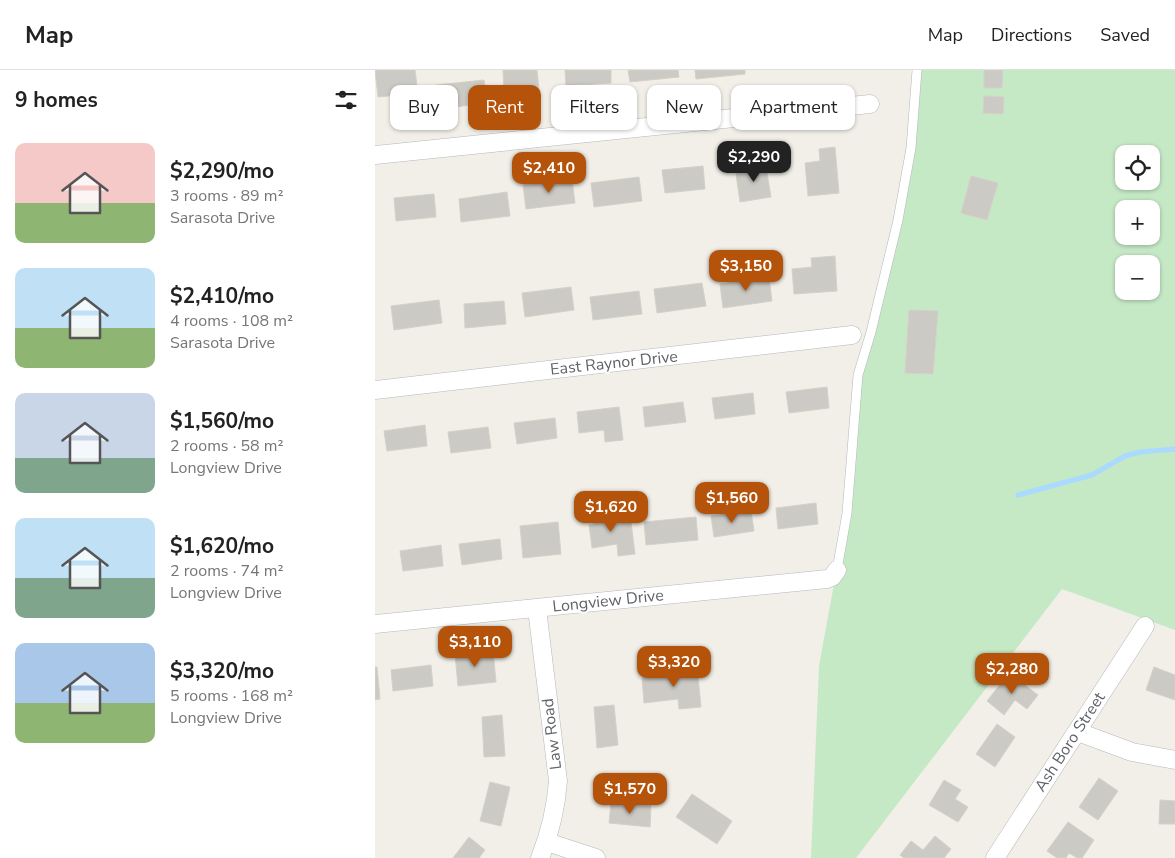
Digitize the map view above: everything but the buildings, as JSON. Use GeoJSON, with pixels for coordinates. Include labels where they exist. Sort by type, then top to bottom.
{"type":"FeatureCollection","features":[{"type":"Feature","properties":{"kind":"street"},"geometry":{"type":"LineString","coordinates":[[375,155],[870,104]]}},
{"type":"Feature","properties":{"kind":"street","name":"East Raynor Drive"},"geometry":{"type":"LineString","coordinates":[[375,390],[852,336]]}},
{"type":"Feature","properties":{"kind":"street","name":"Longview Drive"},"geometry":{"type":"LineString","coordinates":[[375,624],[827,579],[832,577],[837,570]]}},
{"type":"Feature","properties":{"kind":"street","name":"Law Road"},"geometry":{"type":"LineString","coordinates":[[537,609],[558,781],[557,800],[547,842],[540,858]]}},
{"type":"Feature","properties":{"kind":"street","name":"Ash Boro Street"},"geometry":{"type":"LineString","coordinates":[[995,858],[1145,626]]}},
{"type":"Feature","properties":{"kind":"street"},"geometry":{"type":"LineString","coordinates":[[1077,732],[1133,752],[1175,760]]}},
{"type":"Feature","properties":{"kind":"street"},"geometry":{"type":"LineString","coordinates":[[547,842],[596,858]]}},
{"type":"Feature","properties":{"kind":"lane"},"geometry":{"type":"LineString","coordinates":[[837,570],[847,513],[859,374],[898,220],[911,148],[917,70]]}},
{"type":"Feature","properties":{"kind":"green space"},"geometry":{"type":"Polygon","coordinates":[[[917,70],[1175,70],[1175,630],[1062,589],[856,858],[811,858],[819,666],[847,513],[858,375],[896,225],[913,122],[917,70]]]}},
{"type":"Feature","properties":{"kind":"waterway"},"geometry":{"type":"LineString","coordinates":[[1018,495],[1092,475],[1125,456],[1140,452],[1175,449]]}}]}
